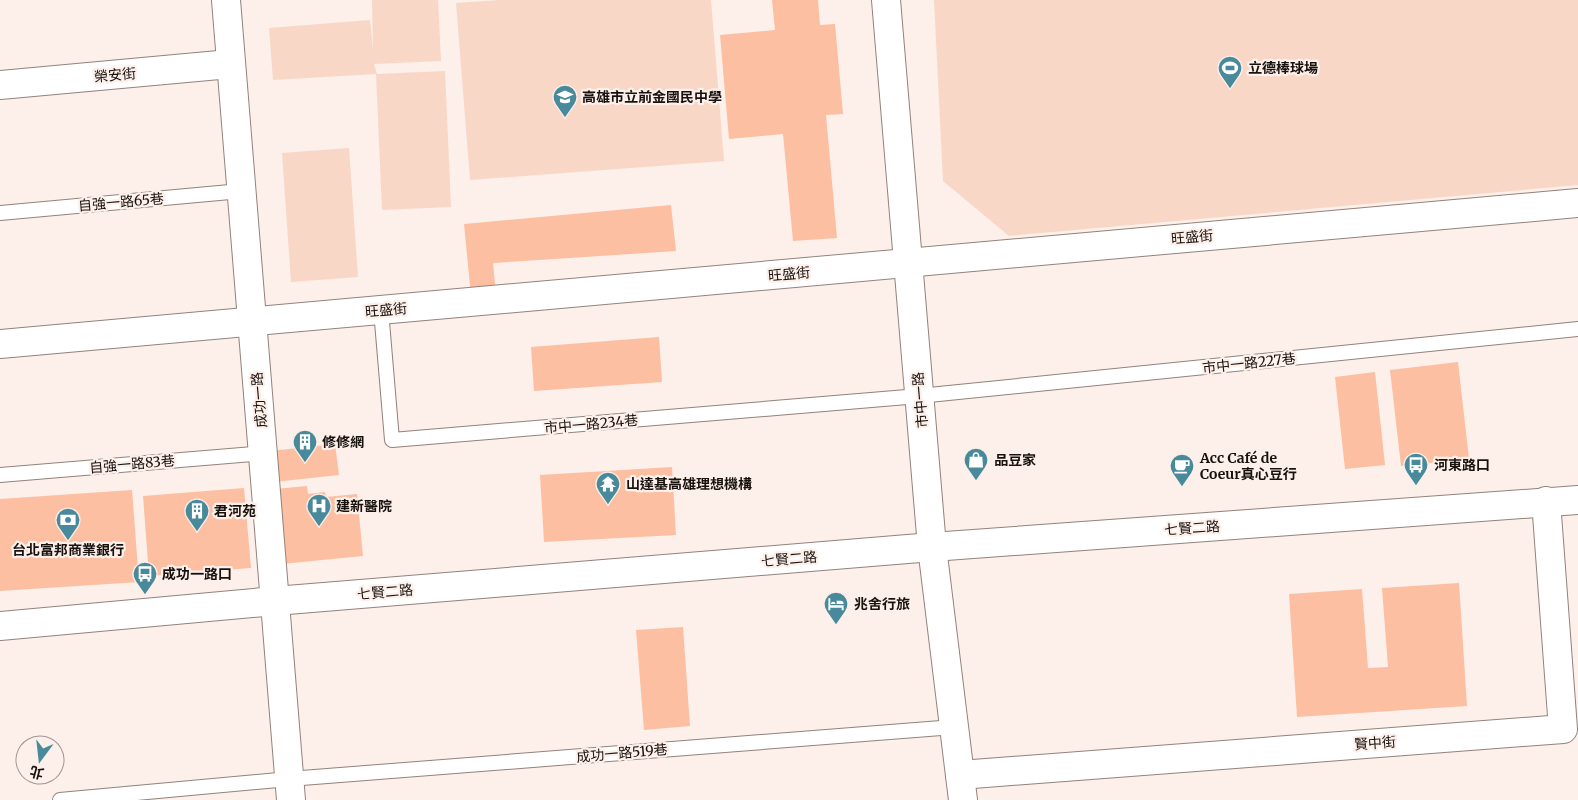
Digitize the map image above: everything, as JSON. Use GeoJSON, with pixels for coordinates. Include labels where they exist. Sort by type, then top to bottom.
{"type":"FeatureCollection","features":[{"type":"Feature","properties":{"kind":"street","name":"成功一路"},"geometry":{"type":"LineString","coordinates":[[226,0],[290,790]]}},
{"type":"Feature","properties":{"kind":"street","name":"市中一路"},"geometry":{"type":"LineString","coordinates":[[886,0],[932,547],[961,788]]}},
{"type":"Feature","properties":{"kind":"street","name":"榮安街"},"geometry":{"type":"LineString","coordinates":[[0,85],[230,64]]}},
{"type":"Feature","properties":{"kind":"street","name":"旺盛街"},"geometry":{"type":"LineString","coordinates":[[0,344],[1578,203]]}},
{"type":"Feature","properties":{"kind":"street","name":"七賢二路"},"geometry":{"type":"LineString","coordinates":[[0,626],[275,601],[932,547],[1578,500]]}},
{"type":"Feature","properties":{"kind":"street","name":"賢中街"},"geometry":{"type":"LineString","coordinates":[[961,788],[1563,729],[1546,501]]}},
{"type":"Feature","properties":{"kind":"lane","name":"自強一路65巷"},"geometry":{"type":"LineString","coordinates":[[0,213],[241,191]]}},
{"type":"Feature","properties":{"kind":"lane","name":"市中一路234巷"},"geometry":{"type":"LineString","coordinates":[[381,310],[392,440],[920,396]]}},
{"type":"Feature","properties":{"kind":"lane","name":"市中一路227巷"},"geometry":{"type":"LineString","coordinates":[[920,396],[1578,329]]}},
{"type":"Feature","properties":{"kind":"lane","name":"自強一路83巷"},"geometry":{"type":"LineString","coordinates":[[0,475],[264,453]]}},
{"type":"Feature","properties":{"kind":"lane","name":"成功一路519巷"},"geometry":{"type":"LineString","coordinates":[[60,800],[290,790],[954,727]]}},
{"type":"Feature","properties":{"kind":"shaded area"},"geometry":{"type":"Polygon","coordinates":[[[372,0],[438,0],[441,61],[374,64],[377,74],[445,71],[451,207],[382,210],[376,74],[273,80],[269,28],[370,20],[373,49],[372,0]]]}},
{"type":"Feature","properties":{"kind":"shaded area"},"geometry":{"type":"Polygon","coordinates":[[[500,0],[711,0],[724,161],[470,180],[456,3],[500,0]]]}},
{"type":"Feature","properties":{"kind":"shaded area","name":"立德棒球場"},"geometry":{"type":"Polygon","coordinates":[[[934,0],[1578,0],[1578,185],[1009,236],[943,181],[934,0]]]}},
{"type":"Feature","properties":{"kind":"shaded area"},"geometry":{"type":"Polygon","coordinates":[[[349,148],[358,277],[291,282],[282,153],[349,148]]]}},
{"type":"Feature","properties":{"kind":"building"},"geometry":{"type":"Polygon","coordinates":[[[772,0],[818,0],[820,25],[835,24],[843,114],[826,115],[837,238],[793,241],[783,134],[729,139],[720,35],[775,30],[772,0]]]}},
{"type":"Feature","properties":{"kind":"building"},"geometry":{"type":"Polygon","coordinates":[[[671,205],[676,251],[493,263],[496,294],[471,296],[464,224],[671,205]]]}},
{"type":"Feature","properties":{"kind":"building"},"geometry":{"type":"Polygon","coordinates":[[[659,337],[662,382],[534,391],[531,347],[659,337]]]}},
{"type":"Feature","properties":{"kind":"building"},"geometry":{"type":"Polygon","coordinates":[[[1458,362],[1469,459],[1401,466],[1390,370],[1458,362]]]}},
{"type":"Feature","properties":{"kind":"building"},"geometry":{"type":"Polygon","coordinates":[[[1375,372],[1385,465],[1345,469],[1335,377],[1375,372]]]}},
{"type":"Feature","properties":{"kind":"building","name":"修修網"},"geometry":{"type":"Polygon","coordinates":[[[335,444],[339,475],[274,482],[271,451],[335,444]]]}},
{"type":"Feature","properties":{"kind":"building","name":"山達基高雄理想機構"},"geometry":{"type":"Polygon","coordinates":[[[672,467],[676,535],[544,542],[540,475],[672,467]]]}},
{"type":"Feature","properties":{"kind":"building","name":"建新醫院"},"geometry":{"type":"Polygon","coordinates":[[[307,486],[308,494],[325,492],[326,497],[357,494],[363,556],[282,564],[275,489],[307,486]]]}},
{"type":"Feature","properties":{"kind":"building","name":"君河苑"},"geometry":{"type":"Polygon","coordinates":[[[244,488],[251,568],[149,576],[143,496],[244,488]]]}},
{"type":"Feature","properties":{"kind":"building","name":"台北富邦商業銀行"},"geometry":{"type":"Polygon","coordinates":[[[132,490],[139,582],[0,591],[0,499],[132,490]]]}},
{"type":"Feature","properties":{"kind":"building"},"geometry":{"type":"Polygon","coordinates":[[[1459,583],[1467,706],[1297,717],[1289,594],[1362,589],[1368,668],[1388,667],[1382,588],[1459,583]]]}},
{"type":"Feature","properties":{"kind":"building"},"geometry":{"type":"Polygon","coordinates":[[[683,627],[690,726],[644,730],[636,630],[683,627]]]}},
{"type":"Feature","properties":{"kind":"place","name":"立德棒球場"},"geometry":{"type":"Point","coordinates":[1230,89]}},
{"type":"Feature","properties":{"kind":"place","name":"高雄市立前金國民中學"},"geometry":{"type":"Point","coordinates":[565,118]}},
{"type":"Feature","properties":{"kind":"place","name":"修修網"},"geometry":{"type":"Point","coordinates":[305,463]}},
{"type":"Feature","properties":{"kind":"place","name":"品豆家"},"geometry":{"type":"Point","coordinates":[976,481]}},
{"type":"Feature","properties":{"kind":"place","name":"河東路口"},"geometry":{"type":"Point","coordinates":[1416,486]}},
{"type":"Feature","properties":{"kind":"place","name":"Acc Café de Coeur真心豆行"},"geometry":{"type":"Point","coordinates":[1182,487]}},
{"type":"Feature","properties":{"kind":"place","name":"山達基高雄理想機構"},"geometry":{"type":"Point","coordinates":[608,505]}},
{"type":"Feature","properties":{"kind":"place","name":"建新醫院"},"geometry":{"type":"Point","coordinates":[319,527]}},
{"type":"Feature","properties":{"kind":"place","name":"君河苑"},"geometry":{"type":"Point","coordinates":[197,532]}},
{"type":"Feature","properties":{"kind":"place","name":"台北富邦商業銀行"},"geometry":{"type":"Point","coordinates":[68,541]}},
{"type":"Feature","properties":{"kind":"place","name":"成功一路口"},"geometry":{"type":"Point","coordinates":[145,595]}},
{"type":"Feature","properties":{"kind":"place","name":"兆舍行旅"},"geometry":{"type":"Point","coordinates":[836,625]}}]}
